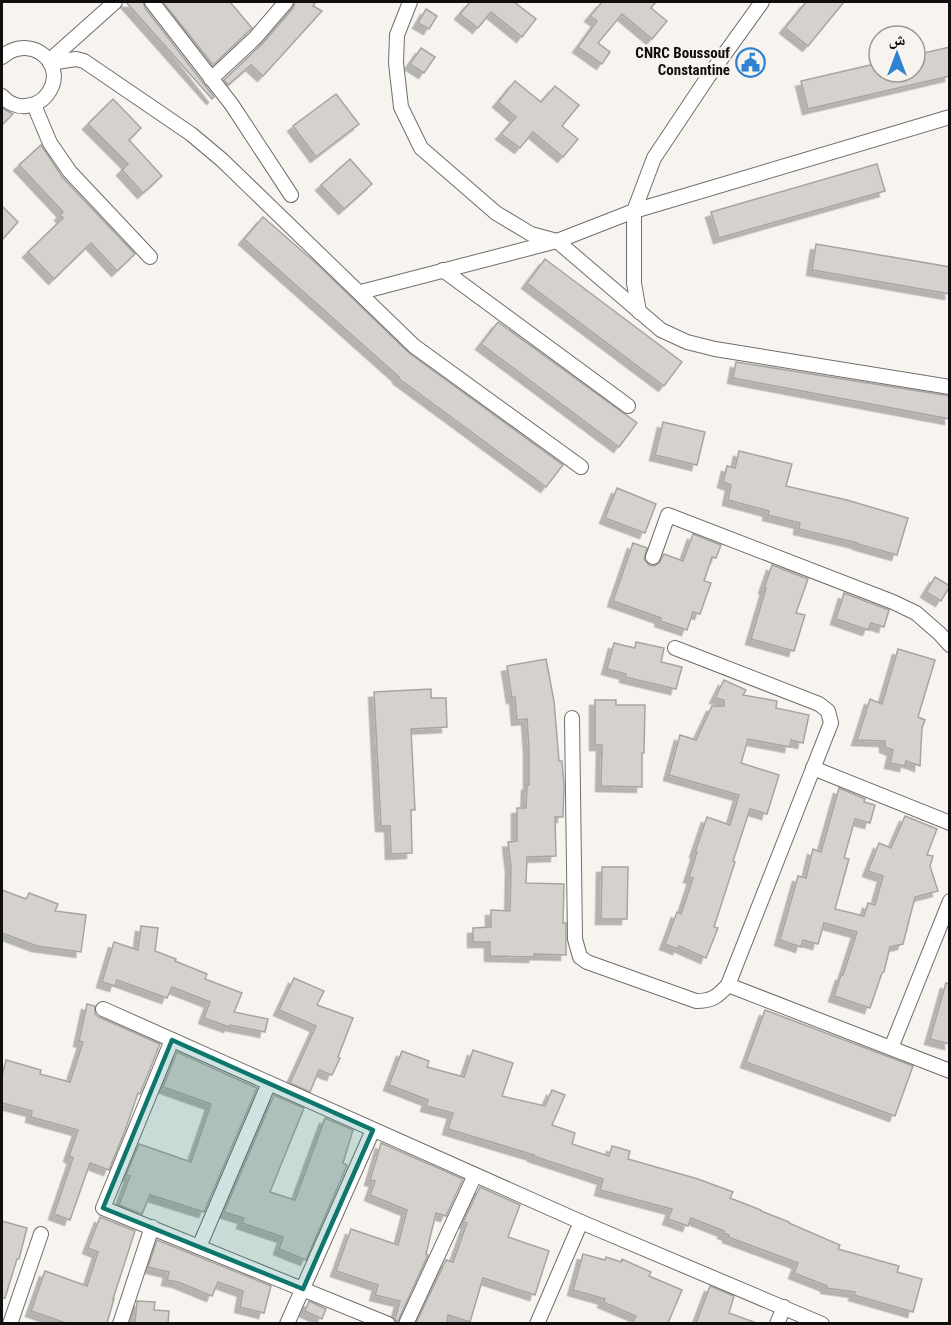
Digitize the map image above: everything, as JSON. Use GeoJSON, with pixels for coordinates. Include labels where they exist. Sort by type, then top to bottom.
{"type":"FeatureCollection","features":[{"type":"Feature","properties":{"kind":"street"},"geometry":{"type":"LineString","coordinates":[[50,62],[115,2]]}},
{"type":"Feature","properties":{"kind":"street"},"geometry":{"type":"LineString","coordinates":[[152,2],[232,105],[291,195]]}},
{"type":"Feature","properties":{"kind":"street"},"geometry":{"type":"LineString","coordinates":[[212,79],[255,38],[286,2]]}},
{"type":"Feature","properties":{"kind":"street"},"geometry":{"type":"LineString","coordinates":[[410,2],[397,34],[396,63],[401,107],[421,148],[496,213],[531,234],[557,241],[660,330],[687,342],[715,349],[950,387]]}},
{"type":"Feature","properties":{"kind":"street"},"geometry":{"type":"LineString","coordinates":[[639,312],[634,283],[634,211],[654,159],[708,77],[762,2]]}},
{"type":"Feature","properties":{"kind":"street"},"geometry":{"type":"LineString","coordinates":[[2,57],[10,50],[28,47],[45,56],[53,72],[50,92],[34,105],[14,105],[2,96]]}},
{"type":"Feature","properties":{"kind":"street"},"geometry":{"type":"LineString","coordinates":[[50,62],[76,59],[84,61],[191,134],[222,160],[414,345],[581,467]]}},
{"type":"Feature","properties":{"kind":"street"},"geometry":{"type":"LineString","coordinates":[[34,105],[50,143],[70,172],[150,257]]}},
{"type":"Feature","properties":{"kind":"street"},"geometry":{"type":"LineString","coordinates":[[361,292],[557,241],[634,211],[950,117]]}},
{"type":"Feature","properties":{"kind":"street"},"geometry":{"type":"LineString","coordinates":[[443,270],[628,406]]}},
{"type":"Feature","properties":{"kind":"street"},"geometry":{"type":"LineString","coordinates":[[653,557],[668,515],[893,602],[916,613],[950,645]]}},
{"type":"Feature","properties":{"kind":"street"},"geometry":{"type":"LineString","coordinates":[[572,718],[575,939],[580,957],[587,962],[696,1001],[708,1001],[720,994],[728,985],[831,723],[828,711],[819,705],[675,648]]}},
{"type":"Feature","properties":{"kind":"street"},"geometry":{"type":"LineString","coordinates":[[813,768],[950,823]]}},
{"type":"Feature","properties":{"kind":"street"},"geometry":{"type":"LineString","coordinates":[[891,1048],[950,901]]}},
{"type":"Feature","properties":{"kind":"street"},"geometry":{"type":"LineString","coordinates":[[728,985],[950,1071]]}},
{"type":"Feature","properties":{"kind":"street"},"geometry":{"type":"LineString","coordinates":[[103,1009],[580,1222],[822,1323]]}},
{"type":"Feature","properties":{"kind":"street"},"geometry":{"type":"LineString","coordinates":[[172,1040],[103,1208],[388,1323]]}},
{"type":"Feature","properties":{"kind":"street"},"geometry":{"type":"LineString","coordinates":[[199,1247],[269,1083]]}},
{"type":"Feature","properties":{"kind":"street"},"geometry":{"type":"LineString","coordinates":[[287,1323],[373,1130]]}},
{"type":"Feature","properties":{"kind":"street"},"geometry":{"type":"LineString","coordinates":[[406,1323],[475,1175]]}},
{"type":"Feature","properties":{"kind":"street"},"geometry":{"type":"LineString","coordinates":[[537,1323],[580,1222]]}},
{"type":"Feature","properties":{"kind":"street"},"geometry":{"type":"LineString","coordinates":[[120,1323],[152,1227]]}},
{"type":"Feature","properties":{"kind":"street"},"geometry":{"type":"LineString","coordinates":[[10,1323],[41,1234]]}},
{"type":"Feature","properties":{"kind":"street"},"geometry":{"type":"LineString","coordinates":[[777,1323],[784,1307]]}},
{"type":"Feature","properties":{"kind":"highlighted area"},"geometry":{"type":"Polygon","coordinates":[[[172,1040],[373,1130],[303,1289],[103,1208],[172,1040]]]}},
{"type":"Feature","properties":{"kind":"building"},"geometry":{"type":"Polygon","coordinates":[[[126,2],[143,2],[145,8],[214,97],[212,99],[126,2]]]}},
{"type":"Feature","properties":{"kind":"building"},"geometry":{"type":"Polygon","coordinates":[[[163,2],[230,2],[252,28],[213,65],[163,2]]]}},
{"type":"Feature","properties":{"kind":"building"},"geometry":{"type":"Polygon","coordinates":[[[295,2],[316,2],[313,6],[322,11],[263,76],[251,65],[228,85],[224,80],[262,44],[293,8],[295,2]]]}},
{"type":"Feature","properties":{"kind":"building"},"geometry":{"type":"Polygon","coordinates":[[[470,2],[514,2],[536,19],[522,37],[491,12],[478,28],[460,14],[470,2]]]}},
{"type":"Feature","properties":{"kind":"building"},"geometry":{"type":"Polygon","coordinates":[[[602,2],[656,2],[651,8],[667,21],[652,39],[622,14],[598,43],[610,52],[602,64],[578,47],[597,21],[590,16],[602,2]]]}},
{"type":"Feature","properties":{"kind":"building"},"geometry":{"type":"Polygon","coordinates":[[[806,2],[844,2],[808,46],[785,28],[806,2]]]}},
{"type":"Feature","properties":{"kind":"building"},"geometry":{"type":"Polygon","coordinates":[[[426,9],[437,16],[429,29],[418,23],[426,9]]]}},
{"type":"Feature","properties":{"kind":"building"},"geometry":{"type":"Polygon","coordinates":[[[950,47],[950,76],[927,81],[927,52],[950,47]]]}},
{"type":"Feature","properties":{"kind":"building"},"geometry":{"type":"Polygon","coordinates":[[[421,48],[435,57],[424,73],[410,64],[421,48]]]}},
{"type":"Feature","properties":{"kind":"building"},"geometry":{"type":"Polygon","coordinates":[[[867,66],[867,84],[916,84],[808,109],[801,81],[867,66]]]}},
{"type":"Feature","properties":{"kind":"building"},"geometry":{"type":"Polygon","coordinates":[[[515,81],[541,102],[555,86],[579,105],[562,126],[578,139],[563,157],[533,132],[520,148],[501,134],[516,117],[498,102],[515,81]]]}},
{"type":"Feature","properties":{"kind":"building"},"geometry":{"type":"Polygon","coordinates":[[[336,94],[359,124],[316,157],[293,126],[336,94]]]}},
{"type":"Feature","properties":{"kind":"building"},"geometry":{"type":"Polygon","coordinates":[[[113,99],[141,128],[129,140],[162,176],[143,193],[122,170],[128,164],[88,124],[113,99]]]}},
{"type":"Feature","properties":{"kind":"building"},"geometry":{"type":"Polygon","coordinates":[[[2,108],[13,114],[2,125],[2,108]]]}},
{"type":"Feature","properties":{"kind":"building"},"geometry":{"type":"Polygon","coordinates":[[[41,145],[63,178],[135,254],[117,271],[91,243],[54,279],[28,252],[63,218],[60,215],[63,212],[19,165],[41,145]]]}},
{"type":"Feature","properties":{"kind":"building"},"geometry":{"type":"Polygon","coordinates":[[[350,159],[372,184],[344,209],[321,185],[350,159]]]}},
{"type":"Feature","properties":{"kind":"building"},"geometry":{"type":"Polygon","coordinates":[[[877,164],[885,191],[719,238],[711,212],[877,164]]]}},
{"type":"Feature","properties":{"kind":"building"},"geometry":{"type":"Polygon","coordinates":[[[2,206],[18,222],[2,240],[2,206]]]}},
{"type":"Feature","properties":{"kind":"building"},"geometry":{"type":"Polygon","coordinates":[[[263,217],[318,265],[409,353],[563,465],[546,487],[398,378],[244,239],[263,217]]]}},
{"type":"Feature","properties":{"kind":"building"},"geometry":{"type":"Polygon","coordinates":[[[816,244],[950,267],[950,294],[812,270],[816,244]]]}},
{"type":"Feature","properties":{"kind":"building"},"geometry":{"type":"Polygon","coordinates":[[[545,259],[682,362],[664,386],[527,283],[545,259]]]}},
{"type":"Feature","properties":{"kind":"building"},"geometry":{"type":"Polygon","coordinates":[[[498,322],[637,423],[619,447],[481,344],[498,322]]]}},
{"type":"Feature","properties":{"kind":"building"},"geometry":{"type":"Polygon","coordinates":[[[736,362],[950,396],[950,419],[733,378],[736,362]]]}},
{"type":"Feature","properties":{"kind":"building"},"geometry":{"type":"Polygon","coordinates":[[[663,422],[705,432],[697,465],[655,455],[663,422]]]}},
{"type":"Feature","properties":{"kind":"building"},"geometry":{"type":"Polygon","coordinates":[[[739,451],[792,464],[786,486],[847,500],[908,518],[897,555],[799,529],[800,523],[768,515],[769,511],[728,500],[731,485],[723,482],[727,466],[735,468],[739,451]]]}},
{"type":"Feature","properties":{"kind":"building"},"geometry":{"type":"Polygon","coordinates":[[[617,488],[656,504],[645,533],[605,518],[617,488]]]}},
{"type":"Feature","properties":{"kind":"building"},"geometry":{"type":"Polygon","coordinates":[[[693,534],[721,545],[716,558],[712,557],[704,581],[711,583],[700,614],[693,612],[687,630],[613,601],[633,543],[647,548],[644,559],[649,565],[654,566],[659,563],[664,554],[683,561],[693,534]]]}},
{"type":"Feature","properties":{"kind":"building"},"geometry":{"type":"Polygon","coordinates":[[[772,565],[808,579],[796,613],[805,615],[794,651],[751,639],[772,565]]]}},
{"type":"Feature","properties":{"kind":"building"},"geometry":{"type":"Polygon","coordinates":[[[935,577],[950,586],[941,601],[926,592],[935,577]]]}},
{"type":"Feature","properties":{"kind":"building"},"geometry":{"type":"Polygon","coordinates":[[[844,593],[889,610],[884,627],[871,623],[868,630],[836,619],[844,593]]]}},
{"type":"Feature","properties":{"kind":"building"},"geometry":{"type":"Polygon","coordinates":[[[636,642],[664,648],[661,662],[682,667],[676,689],[625,677],[626,674],[607,669],[614,643],[635,648],[636,642]]]}},
{"type":"Feature","properties":{"kind":"building"},"geometry":{"type":"Polygon","coordinates":[[[898,649],[935,660],[918,717],[925,720],[922,728],[920,766],[906,761],[905,766],[890,763],[893,750],[885,747],[885,741],[857,740],[870,699],[882,704],[898,649]]]}},
{"type":"Feature","properties":{"kind":"building"},"geometry":{"type":"Polygon","coordinates":[[[546,659],[554,701],[559,761],[562,761],[563,817],[555,817],[556,856],[527,857],[526,883],[564,884],[563,923],[566,923],[566,955],[490,956],[490,942],[473,942],[473,928],[491,927],[491,910],[510,911],[511,867],[508,842],[517,841],[517,808],[526,808],[527,785],[529,785],[527,719],[517,720],[515,697],[512,698],[507,666],[546,659]]]}},
{"type":"Feature","properties":{"kind":"building"},"geometry":{"type":"Polygon","coordinates":[[[724,680],[746,690],[743,695],[777,701],[776,708],[809,715],[803,743],[791,740],[790,747],[748,739],[741,763],[779,775],[767,814],[750,809],[714,927],[718,928],[706,958],[679,946],[678,949],[665,944],[677,912],[681,914],[693,878],[689,877],[707,817],[730,825],[739,795],[669,775],[680,735],[696,740],[712,706],[724,706],[724,700],[715,698],[724,680]]]}},
{"type":"Feature","properties":{"kind":"building"},"geometry":{"type":"Polygon","coordinates":[[[431,689],[431,698],[446,698],[447,727],[411,729],[415,810],[411,810],[412,853],[391,854],[390,826],[381,826],[374,692],[431,689]]]}},
{"type":"Feature","properties":{"kind":"building"},"geometry":{"type":"Polygon","coordinates":[[[595,700],[616,700],[616,705],[645,705],[642,787],[601,786],[602,745],[595,745],[595,700]]]}},
{"type":"Feature","properties":{"kind":"building"},"geometry":{"type":"Polygon","coordinates":[[[839,788],[865,799],[864,802],[875,805],[870,823],[855,819],[844,858],[849,859],[835,909],[864,916],[868,903],[875,905],[883,876],[868,871],[879,843],[891,848],[905,816],[937,829],[927,855],[933,856],[930,866],[938,891],[915,897],[903,944],[890,947],[884,972],[870,1008],[834,996],[857,932],[824,923],[818,944],[803,940],[801,947],[780,940],[798,876],[806,878],[813,849],[821,852],[839,788]]]}},
{"type":"Feature","properties":{"kind":"building"},"geometry":{"type":"Polygon","coordinates":[[[602,867],[628,867],[627,919],[601,919],[602,867]]]}},
{"type":"Feature","properties":{"kind":"building"},"geometry":{"type":"Polygon","coordinates":[[[2,890],[26,899],[29,893],[58,904],[55,911],[86,915],[81,952],[37,946],[2,933],[2,890]]]}},
{"type":"Feature","properties":{"kind":"building"},"geometry":{"type":"Polygon","coordinates":[[[141,926],[158,928],[155,951],[207,974],[205,979],[242,993],[234,1012],[268,1019],[265,1032],[230,1025],[229,1027],[204,1018],[210,1002],[172,987],[167,998],[117,980],[115,986],[102,982],[114,942],[138,950],[141,926]]]}},
{"type":"Feature","properties":{"kind":"building"},"geometry":{"type":"Polygon","coordinates":[[[294,978],[324,991],[317,1005],[353,1018],[332,1075],[319,1070],[310,1092],[290,1083],[316,1026],[279,1010],[294,978]]]}},
{"type":"Feature","properties":{"kind":"building"},"geometry":{"type":"Polygon","coordinates":[[[946,983],[950,984],[950,1044],[930,1039],[946,983]]]}},
{"type":"Feature","properties":{"kind":"building"},"geometry":{"type":"Polygon","coordinates":[[[87,1004],[95,1006],[95,1014],[99,1017],[160,1044],[140,1094],[138,1093],[109,1170],[90,1163],[70,1220],[54,1214],[73,1158],[69,1156],[78,1130],[31,1117],[32,1111],[2,1103],[2,1076],[6,1060],[41,1070],[40,1074],[70,1082],[83,1042],[79,1041],[87,1004]]]}},
{"type":"Feature","properties":{"kind":"building"},"geometry":{"type":"Polygon","coordinates":[[[765,1010],[913,1066],[895,1116],[746,1062],[765,1010]]]}},
{"type":"Feature","properties":{"kind":"building"},"geometry":{"type":"Polygon","coordinates":[[[473,1050],[513,1063],[502,1096],[545,1106],[552,1090],[565,1095],[552,1125],[575,1133],[572,1144],[609,1156],[612,1146],[630,1151],[628,1159],[698,1179],[733,1192],[730,1198],[840,1245],[838,1249],[899,1266],[897,1272],[922,1279],[913,1312],[854,1295],[855,1292],[826,1288],[827,1286],[794,1273],[798,1263],[728,1237],[729,1235],[723,1233],[724,1231],[691,1218],[688,1226],[668,1219],[672,1209],[600,1190],[603,1179],[448,1129],[453,1113],[426,1106],[428,1100],[389,1085],[402,1051],[429,1061],[427,1067],[464,1077],[473,1050]]]}},
{"type":"Feature","properties":{"kind":"building"},"geometry":{"type":"Polygon","coordinates":[[[177,1052],[257,1088],[204,1212],[150,1195],[142,1214],[119,1205],[130,1176],[126,1175],[139,1144],[191,1162],[211,1104],[163,1087],[177,1052]]]}},
{"type":"Feature","properties":{"kind":"building"},"geometry":{"type":"Polygon","coordinates":[[[274,1095],[304,1108],[270,1192],[295,1200],[325,1118],[353,1130],[343,1163],[347,1165],[306,1260],[279,1249],[283,1237],[242,1223],[244,1218],[224,1212],[274,1095]]]}},
{"type":"Feature","properties":{"kind":"building"},"geometry":{"type":"Polygon","coordinates":[[[381,1143],[463,1179],[446,1216],[436,1213],[426,1254],[428,1255],[397,1323],[395,1319],[400,1301],[375,1295],[378,1285],[336,1271],[351,1229],[398,1245],[407,1210],[370,1195],[375,1181],[370,1180],[381,1143]]]}},
{"type":"Feature","properties":{"kind":"building"},"geometry":{"type":"Polygon","coordinates":[[[480,1187],[520,1205],[508,1237],[549,1251],[535,1295],[483,1278],[470,1322],[448,1315],[447,1323],[416,1323],[446,1260],[453,1262],[467,1223],[463,1222],[480,1187]]]}},
{"type":"Feature","properties":{"kind":"building"},"geometry":{"type":"Polygon","coordinates":[[[100,1217],[135,1231],[107,1323],[66,1323],[31,1311],[45,1271],[87,1286],[98,1252],[88,1248],[100,1217]]]}},
{"type":"Feature","properties":{"kind":"building"},"geometry":{"type":"Polygon","coordinates":[[[2,1221],[27,1228],[5,1298],[2,1298],[2,1221]]]}},
{"type":"Feature","properties":{"kind":"building"},"geometry":{"type":"Polygon","coordinates":[[[157,1240],[271,1286],[264,1313],[240,1307],[243,1291],[218,1282],[212,1296],[178,1282],[167,1280],[169,1272],[148,1267],[157,1240]]]}},
{"type":"Feature","properties":{"kind":"building"},"geometry":{"type":"Polygon","coordinates":[[[583,1254],[605,1260],[606,1257],[621,1262],[622,1259],[651,1272],[649,1276],[682,1290],[668,1323],[632,1323],[636,1316],[603,1302],[605,1299],[573,1290],[583,1254]]]}},
{"type":"Feature","properties":{"kind":"building"},"geometry":{"type":"Polygon","coordinates":[[[710,1286],[734,1296],[729,1313],[754,1323],[696,1323],[710,1286]]]}},
{"type":"Feature","properties":{"kind":"building"},"geometry":{"type":"Polygon","coordinates":[[[137,1301],[155,1302],[154,1310],[169,1311],[168,1323],[135,1323],[137,1301]]]}},
{"type":"Feature","properties":{"kind":"building"},"geometry":{"type":"Polygon","coordinates":[[[309,1301],[326,1309],[322,1319],[305,1311],[309,1301]]]}},
{"type":"Feature","properties":{"kind":"place","name":"CNRC Boussouf Constantine"},"geometry":{"type":"Point","coordinates":[751,62]}}]}
